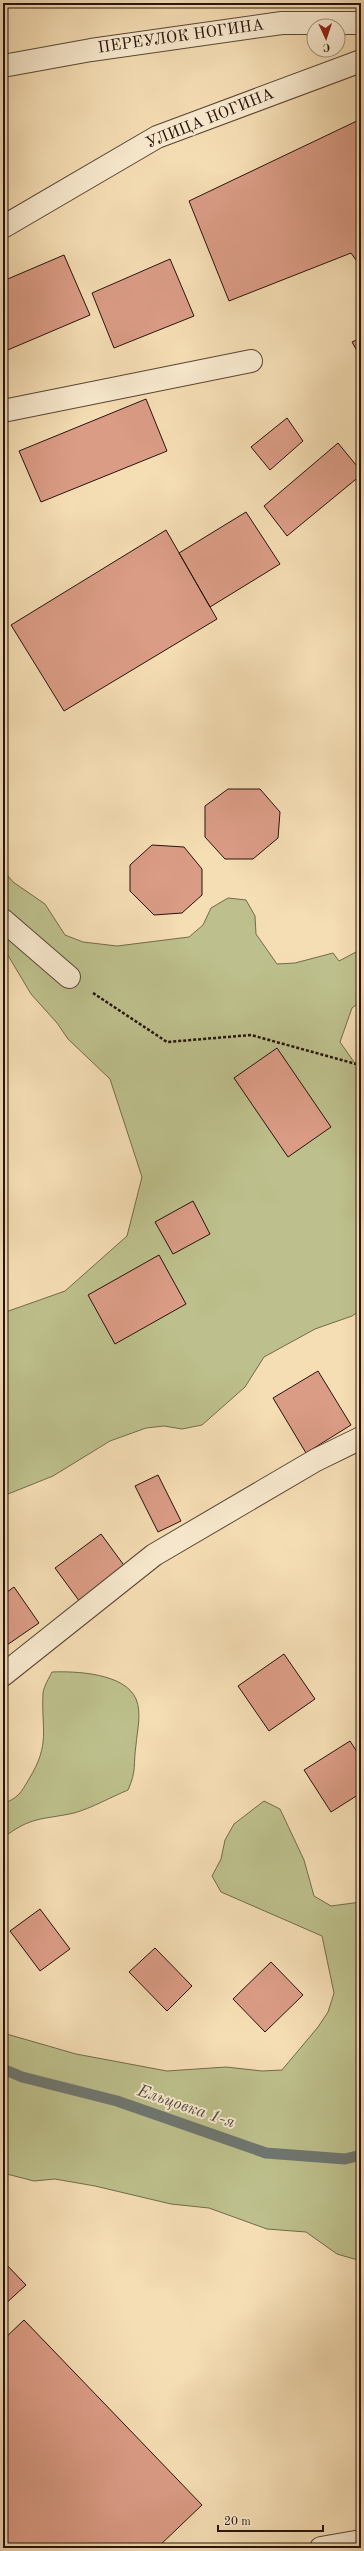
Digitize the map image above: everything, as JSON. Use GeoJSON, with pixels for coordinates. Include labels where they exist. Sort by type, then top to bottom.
{"type":"FeatureCollection","features":[{"type":"Feature","properties":{"kind":"street","name":"ПЕРЕУЛОК НОГИНА"},"geometry":{"type":"LineString","coordinates":[[3,66],[91,50],[282,23],[361,23]]}},
{"type":"Feature","properties":{"kind":"street","name":"УЛИЦА НОГИНА"},"geometry":{"type":"LineString","coordinates":[[3,226],[157,138],[361,61]]}},
{"type":"Feature","properties":{"kind":"street"},"geometry":{"type":"LineString","coordinates":[[3,411],[251,361]]}},
{"type":"Feature","properties":{"kind":"street"},"geometry":{"type":"LineString","coordinates":[[3,920],[69,977]]}},
{"type":"Feature","properties":{"kind":"street"},"geometry":{"type":"LineString","coordinates":[[3,1675],[154,1555],[316,1460],[361,1438]]}},
{"type":"Feature","properties":{"kind":"street"},"geometry":{"type":"LineString","coordinates":[[320,2548],[361,2541]]}},
{"type":"Feature","properties":{"kind":"path"},"geometry":{"type":"LineString","coordinates":[[69,977],[167,1042],[251,1035],[356,1064],[361,1058]]}},
{"type":"Feature","properties":{"kind":"green space"},"geometry":{"type":"Polygon","coordinates":[[[3,870],[13,882],[45,904],[65,935],[83,942],[117,946],[189,937],[203,925],[211,908],[228,898],[246,900],[255,916],[256,934],[277,964],[295,963],[333,953],[339,961],[356,952],[361,945],[361,1001],[352,1008],[340,1042],[361,1072],[361,1310],[352,1316],[315,1329],[264,1357],[245,1387],[202,1425],[182,1429],[164,1426],[146,1428],[110,1441],[53,1476],[3,1496],[3,1313],[65,1291],[127,1236],[142,1177],[110,1079],[68,1039],[57,1023],[31,994],[3,947],[3,870]]]}},
{"type":"Feature","properties":{"kind":"green space"},"geometry":{"type":"Polygon","coordinates":[[[52,1672],[73,1672],[98,1675],[111,1679],[130,1690],[136,1699],[139,1710],[133,1777],[128,1790],[81,1811],[29,1822],[3,1838],[3,1804],[16,1797],[21,1792],[36,1766],[43,1746],[43,1693],[45,1685],[52,1672]]]}},
{"type":"Feature","properties":{"kind":"green space"},"geometry":{"type":"Polygon","coordinates":[[[264,1801],[280,1809],[304,1860],[314,1896],[331,1906],[361,1902],[361,2259],[354,2259],[337,2254],[306,2232],[267,2229],[209,2208],[171,2204],[95,2186],[55,2179],[34,2181],[3,2173],[3,2033],[76,2054],[167,2071],[226,2067],[262,2071],[282,2070],[318,2027],[328,2012],[334,1993],[322,1936],[221,1892],[212,1876],[221,1859],[225,1840],[234,1824],[264,1801]]]}},
{"type":"Feature","properties":{"kind":"building"},"geometry":{"type":"Polygon","coordinates":[[[361,119],[361,267],[351,253],[229,301],[189,201],[361,119]]]}},
{"type":"Feature","properties":{"kind":"building"},"geometry":{"type":"Polygon","coordinates":[[[64,255],[90,315],[3,352],[3,281],[64,255]]]}},
{"type":"Feature","properties":{"kind":"building"},"geometry":{"type":"Polygon","coordinates":[[[170,259],[194,316],[114,348],[92,293],[170,259]]]}},
{"type":"Feature","properties":{"kind":"building"},"geometry":{"type":"Polygon","coordinates":[[[361,338],[361,358],[352,342],[361,338]]]}},
{"type":"Feature","properties":{"kind":"building"},"geometry":{"type":"Polygon","coordinates":[[[146,399],[167,451],[41,502],[19,451],[146,399]]]}},
{"type":"Feature","properties":{"kind":"building"},"geometry":{"type":"Polygon","coordinates":[[[287,418],[303,441],[270,470],[251,447],[287,418]]]}},
{"type":"Feature","properties":{"kind":"building"},"geometry":{"type":"Polygon","coordinates":[[[338,443],[361,471],[361,475],[287,536],[264,506],[338,443]]]}},
{"type":"Feature","properties":{"kind":"building"},"geometry":{"type":"Polygon","coordinates":[[[246,512],[280,564],[210,607],[179,553],[246,512]]]}},
{"type":"Feature","properties":{"kind":"building"},"geometry":{"type":"Polygon","coordinates":[[[166,530],[217,619],[64,711],[11,625],[166,530]]]}},
{"type":"Feature","properties":{"kind":"building"},"geometry":{"type":"Polygon","coordinates":[[[228,789],[260,789],[280,812],[278,838],[253,859],[225,859],[205,837],[205,806],[228,789]]]}},
{"type":"Feature","properties":{"kind":"building"},"geometry":{"type":"Polygon","coordinates":[[[152,845],[184,847],[202,869],[202,895],[182,913],[154,915],[130,891],[130,865],[152,845]]]}},
{"type":"Feature","properties":{"kind":"building"},"geometry":{"type":"Polygon","coordinates":[[[277,1048],[331,1127],[288,1157],[234,1078],[277,1048]]]}},
{"type":"Feature","properties":{"kind":"building"},"geometry":{"type":"Polygon","coordinates":[[[193,1201],[210,1234],[173,1254],[155,1222],[193,1201]]]}},
{"type":"Feature","properties":{"kind":"building"},"geometry":{"type":"Polygon","coordinates":[[[159,1255],[186,1304],[115,1344],[88,1295],[159,1255]]]}},
{"type":"Feature","properties":{"kind":"building"},"geometry":{"type":"Polygon","coordinates":[[[361,1357],[361,1370],[357,1359],[361,1357]]]}},
{"type":"Feature","properties":{"kind":"building"},"geometry":{"type":"Polygon","coordinates":[[[318,1371],[351,1425],[306,1453],[273,1398],[318,1371]]]}},
{"type":"Feature","properties":{"kind":"building"},"geometry":{"type":"Polygon","coordinates":[[[158,1475],[181,1521],[158,1532],[135,1486],[158,1475]]]}},
{"type":"Feature","properties":{"kind":"building"},"geometry":{"type":"Polygon","coordinates":[[[101,1534],[126,1568],[80,1602],[55,1568],[101,1534]]]}},
{"type":"Feature","properties":{"kind":"building"},"geometry":{"type":"Polygon","coordinates":[[[14,1587],[39,1623],[4,1647],[3,1595],[14,1587]]]}},
{"type":"Feature","properties":{"kind":"building"},"geometry":{"type":"Polygon","coordinates":[[[284,1654],[315,1699],[269,1731],[238,1686],[284,1654]]]}},
{"type":"Feature","properties":{"kind":"building"},"geometry":{"type":"Polygon","coordinates":[[[350,1741],[361,1758],[361,1793],[331,1812],[304,1770],[350,1741]]]}},
{"type":"Feature","properties":{"kind":"building"},"geometry":{"type":"Polygon","coordinates":[[[3,1749],[8,1756],[3,1760],[3,1749]]]}},
{"type":"Feature","properties":{"kind":"building"},"geometry":{"type":"Polygon","coordinates":[[[40,1909],[70,1949],[40,1971],[10,1931],[40,1909]]]}},
{"type":"Feature","properties":{"kind":"building"},"geometry":{"type":"Polygon","coordinates":[[[155,1948],[192,1986],[167,2011],[129,1972],[155,1948]]]}},
{"type":"Feature","properties":{"kind":"building"},"geometry":{"type":"Polygon","coordinates":[[[271,1962],[303,1995],[265,2032],[233,1999],[271,1962]]]}},
{"type":"Feature","properties":{"kind":"building"},"geometry":{"type":"Polygon","coordinates":[[[3,2261],[26,2285],[3,2306],[3,2261]]]}},
{"type":"Feature","properties":{"kind":"building"},"geometry":{"type":"Polygon","coordinates":[[[24,2320],[202,2505],[157,2548],[3,2548],[3,2340],[24,2320]]]}},
{"type":"Feature","properties":{"kind":"waterway","name":"Ельцовка 1-я"},"geometry":{"type":"LineString","coordinates":[[3,2069],[22,2077],[117,2101],[266,2153],[345,2159],[361,2155]]}}]}
